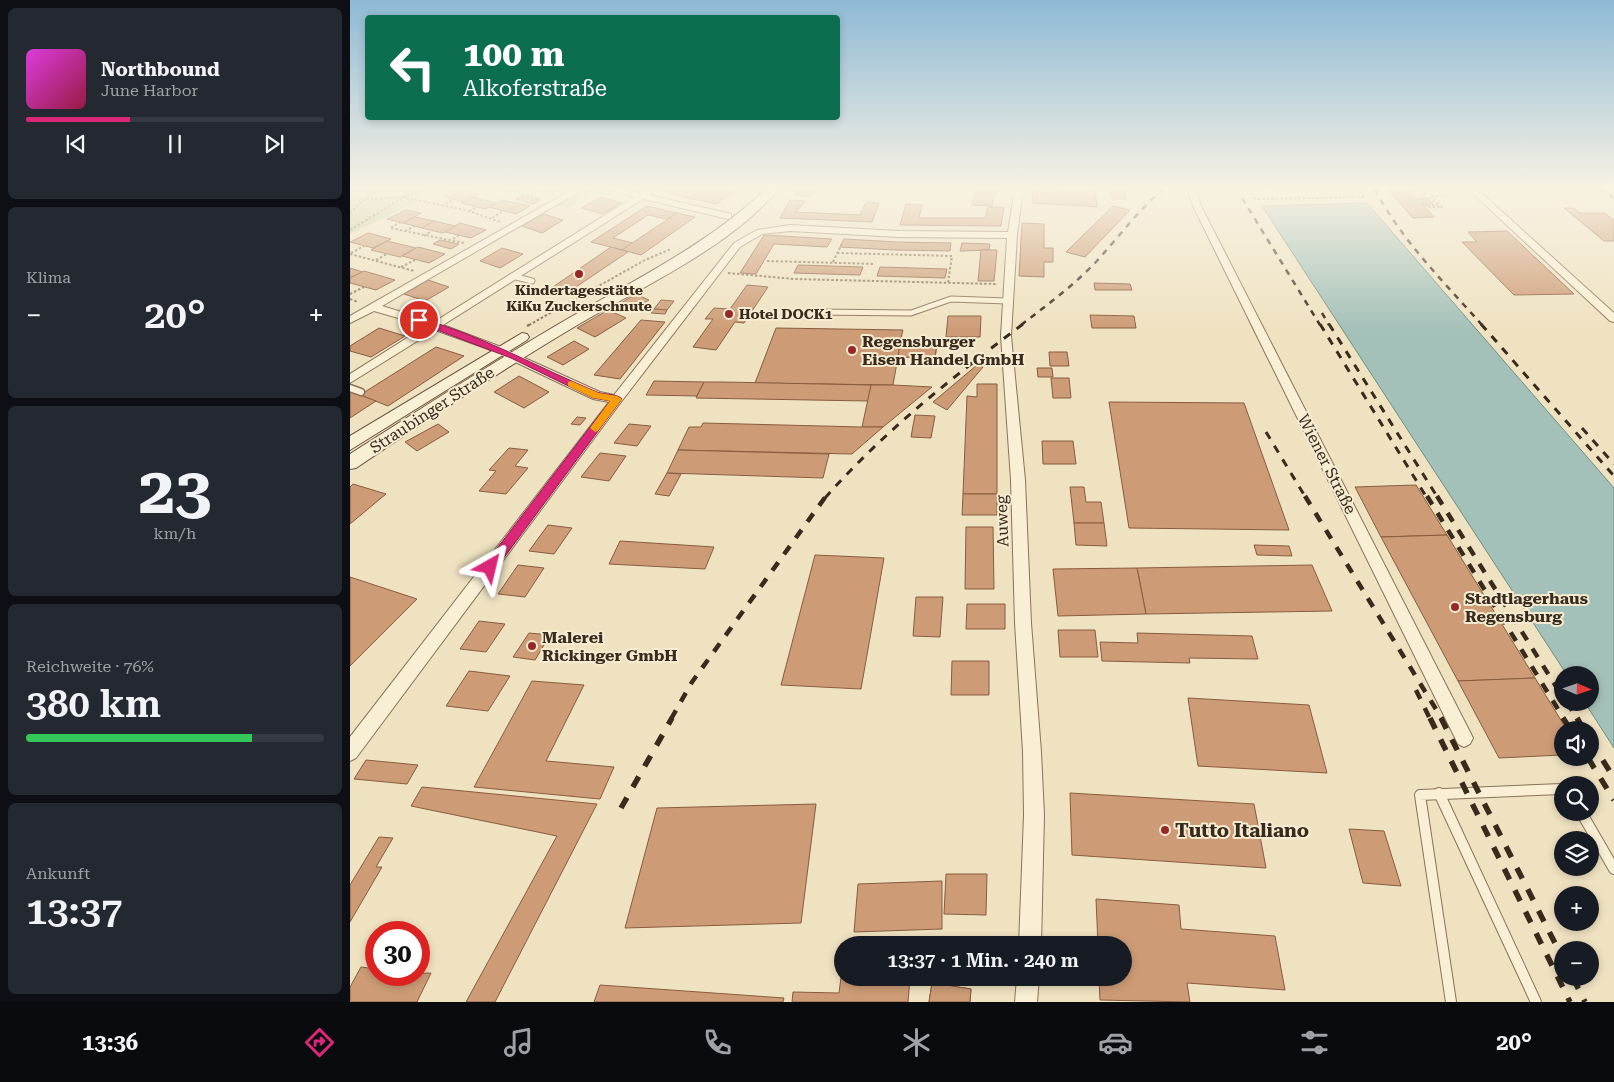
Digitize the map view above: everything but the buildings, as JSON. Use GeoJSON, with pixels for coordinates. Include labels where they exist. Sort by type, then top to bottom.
{"type":"FeatureCollection","features":[{"type":"Feature","properties":{"kind":"main road","name":"Straubinger Straße"},"geometry":{"type":"LineString","coordinates":[[350,463],[507,353],[697,236]]}},
{"type":"Feature","properties":{"kind":"main road","name":"Straubinger Straße"},"geometry":{"type":"LineString","coordinates":[[350,444],[507,353],[697,249],[716,236]]}},
{"type":"Feature","properties":{"kind":"street"},"geometry":{"type":"LineString","coordinates":[[350,320],[499,236]]}},
{"type":"Feature","properties":{"kind":"street"},"geometry":{"type":"LineString","coordinates":[[350,378],[577,236]]}},
{"type":"Feature","properties":{"kind":"street"},"geometry":{"type":"LineString","coordinates":[[350,752],[617,399],[737,245],[753,236]]}},
{"type":"Feature","properties":{"kind":"street","name":"Auweg"},"geometry":{"type":"LineString","coordinates":[[1012,236],[1007,284],[1006,336],[1018,480],[1023,614],[1032,752],[1033,852],[1030,936]]}},
{"type":"Feature","properties":{"kind":"street","name":"Wiener Straße"},"geometry":{"type":"LineString","coordinates":[[1212,236],[1464,738]]}},
{"type":"Feature","properties":{"kind":"street"},"geometry":{"type":"LineString","coordinates":[[1524,236],[1612,316]]}},
{"type":"Feature","properties":{"kind":"street"},"geometry":{"type":"LineString","coordinates":[[373,307],[434,325],[448,333],[507,353],[597,396],[617,399]]}},
{"type":"Feature","properties":{"kind":"street"},"geometry":{"type":"LineString","coordinates":[[1026,1002],[1027,986]]}},
{"type":"Feature","properties":{"kind":"lane"},"geometry":{"type":"LineString","coordinates":[[512,276],[532,281]]}},
{"type":"Feature","properties":{"kind":"lane"},"geometry":{"type":"LineString","coordinates":[[816,312],[910,313],[951,299],[1007,301]]}},
{"type":"Feature","properties":{"kind":"lane"},"geometry":{"type":"LineString","coordinates":[[350,388],[361,392]]}},
{"type":"Feature","properties":{"kind":"lane"},"geometry":{"type":"LineString","coordinates":[[1451,1002],[1420,795],[1554,789]]}},
{"type":"Feature","properties":{"kind":"lane"},"geometry":{"type":"LineString","coordinates":[[1439,793],[1536,1002]]}},
{"type":"Feature","properties":{"kind":"lane"},"geometry":{"type":"LineString","coordinates":[[1586,821],[1614,869]]}},
{"type":"Feature","properties":{"kind":"path"},"geometry":{"type":"LineString","coordinates":[[424,236],[452,239],[479,247]]}},
{"type":"Feature","properties":{"kind":"path"},"geometry":{"type":"LineString","coordinates":[[452,239],[458,236]]}},
{"type":"Feature","properties":{"kind":"path"},"geometry":{"type":"LineString","coordinates":[[832,262],[845,236]]}},
{"type":"Feature","properties":{"kind":"path"},"geometry":{"type":"LineString","coordinates":[[524,328],[645,260],[689,241]]}},
{"type":"Feature","properties":{"kind":"path"},"geometry":{"type":"LineString","coordinates":[[350,253],[364,246]]}},
{"type":"Feature","properties":{"kind":"path"},"geometry":{"type":"LineString","coordinates":[[350,253],[429,275]]}},
{"type":"Feature","properties":{"kind":"path"},"geometry":{"type":"LineString","coordinates":[[837,253],[952,256],[948,282]]}},
{"type":"Feature","properties":{"kind":"path"},"geometry":{"type":"LineString","coordinates":[[375,260],[386,254]]}},
{"type":"Feature","properties":{"kind":"path"},"geometry":{"type":"LineString","coordinates":[[401,268],[415,260]]}},
{"type":"Feature","properties":{"kind":"path"},"geometry":{"type":"LineString","coordinates":[[767,261],[875,264]]}},
{"type":"Feature","properties":{"kind":"path"},"geometry":{"type":"LineString","coordinates":[[716,272],[794,279],[1007,284]]}},
{"type":"Feature","properties":{"kind":"path"},"geometry":{"type":"LineString","coordinates":[[609,279],[614,281]]}},
{"type":"Feature","properties":{"kind":"path"},"geometry":{"type":"LineString","coordinates":[[350,294],[364,287]]}},
{"type":"Feature","properties":{"kind":"water"},"geometry":{"type":"Polygon","coordinates":[[[1281,236],[1395,236],[1614,488],[1614,748],[1599,725],[1599,721],[1597,721],[1590,711],[1599,711],[1599,666],[1561,666],[1281,236]]]}},
{"type":"Feature","properties":{"kind":"railway"},"geometry":{"type":"LineString","coordinates":[[1021,325],[1087,271],[1119,236]]}},
{"type":"Feature","properties":{"kind":"railway"},"geometry":{"type":"LineString","coordinates":[[1265,236],[1320,325]]}},
{"type":"Feature","properties":{"kind":"railway"},"geometry":{"type":"LineString","coordinates":[[1404,236],[1438,277],[1482,325]]}},
{"type":"Feature","properties":{"kind":"railway"},"geometry":{"type":"LineString","coordinates":[[1322,313],[1329,325]]}},
{"type":"Feature","properties":{"kind":"railway"},"geometry":{"type":"LineString","coordinates":[[825,498],[895,427],[1023,324]]}},
{"type":"Feature","properties":{"kind":"railway"},"geometry":{"type":"LineString","coordinates":[[1320,324],[1427,498]]}},
{"type":"Feature","properties":{"kind":"railway"},"geometry":{"type":"LineString","coordinates":[[1329,324],[1438,498]]}},
{"type":"Feature","properties":{"kind":"railway"},"geometry":{"type":"LineString","coordinates":[[1481,324],[1614,476]]}},
{"type":"Feature","properties":{"kind":"railway"},"geometry":{"type":"LineString","coordinates":[[1582,428],[1614,464]]}},
{"type":"Feature","properties":{"kind":"railway"},"geometry":{"type":"LineString","coordinates":[[1266,432],[1306,498]]}},
{"type":"Feature","properties":{"kind":"railway"},"geometry":{"type":"LineString","coordinates":[[671,719],[692,682],[826,496]]}},
{"type":"Feature","properties":{"kind":"railway"},"geometry":{"type":"LineString","coordinates":[[1305,496],[1442,719]]}},
{"type":"Feature","properties":{"kind":"railway"},"geometry":{"type":"LineString","coordinates":[[1427,496],[1564,719]]}},
{"type":"Feature","properties":{"kind":"railway"},"geometry":{"type":"LineString","coordinates":[[1437,496],[1554,683]]}},
{"type":"Feature","properties":{"kind":"railway"},"geometry":{"type":"LineString","coordinates":[[1416,690],[1430,719]]}},
{"type":"Feature","properties":{"kind":"railway"},"geometry":{"type":"LineString","coordinates":[[1572,711],[1577,719]]}},
{"type":"Feature","properties":{"kind":"railway"},"geometry":{"type":"LineString","coordinates":[[621,808],[672,718]]}},
{"type":"Feature","properties":{"kind":"railway"},"geometry":{"type":"LineString","coordinates":[[1430,718],[1570,1002]]}},
{"type":"Feature","properties":{"kind":"railway"},"geometry":{"type":"LineString","coordinates":[[1441,718],[1554,941]]}},
{"type":"Feature","properties":{"kind":"railway"},"geometry":{"type":"LineString","coordinates":[[1599,754],[1614,778]]}},
{"type":"Feature","properties":{"kind":"railway"},"geometry":{"type":"LineString","coordinates":[[1593,766],[1614,800]]}},
{"type":"Feature","properties":{"kind":"railway"},"geometry":{"type":"LineString","coordinates":[[1577,986],[1585,1002]]}},
{"type":"Feature","properties":{"kind":"slow traffic"},"geometry":{"type":"LineString","coordinates":[[571,384],[597,396],[617,399],[595,428]]}},
{"type":"Feature","properties":{"kind":"place","name":"Kindertagesstätte KiKu Zuckerschnute"},"geometry":{"type":"Point","coordinates":[579,274]}},
{"type":"Feature","properties":{"kind":"place","name":"Hotel DOCK1"},"geometry":{"type":"Point","coordinates":[729,314]}},
{"type":"Feature","properties":{"kind":"place","name":"Regensburger Eisen Handel GmbH"},"geometry":{"type":"Point","coordinates":[852,350]}},
{"type":"Feature","properties":{"kind":"place","name":"Stadtlagerhaus Regensburg"},"geometry":{"type":"Point","coordinates":[1455,607]}},
{"type":"Feature","properties":{"kind":"place","name":"Malerei Rickinger GmbH"},"geometry":{"type":"Point","coordinates":[532,646]}},
{"type":"Feature","properties":{"kind":"place","name":"Tutto Italiano"},"geometry":{"type":"Point","coordinates":[1165,830]}},
{"type":"Feature","properties":{"kind":"route"},"geometry":{"type":"LineString","coordinates":[[419,320],[434,325],[448,333],[514,356],[597,396],[617,399],[490,567]]}}]}
